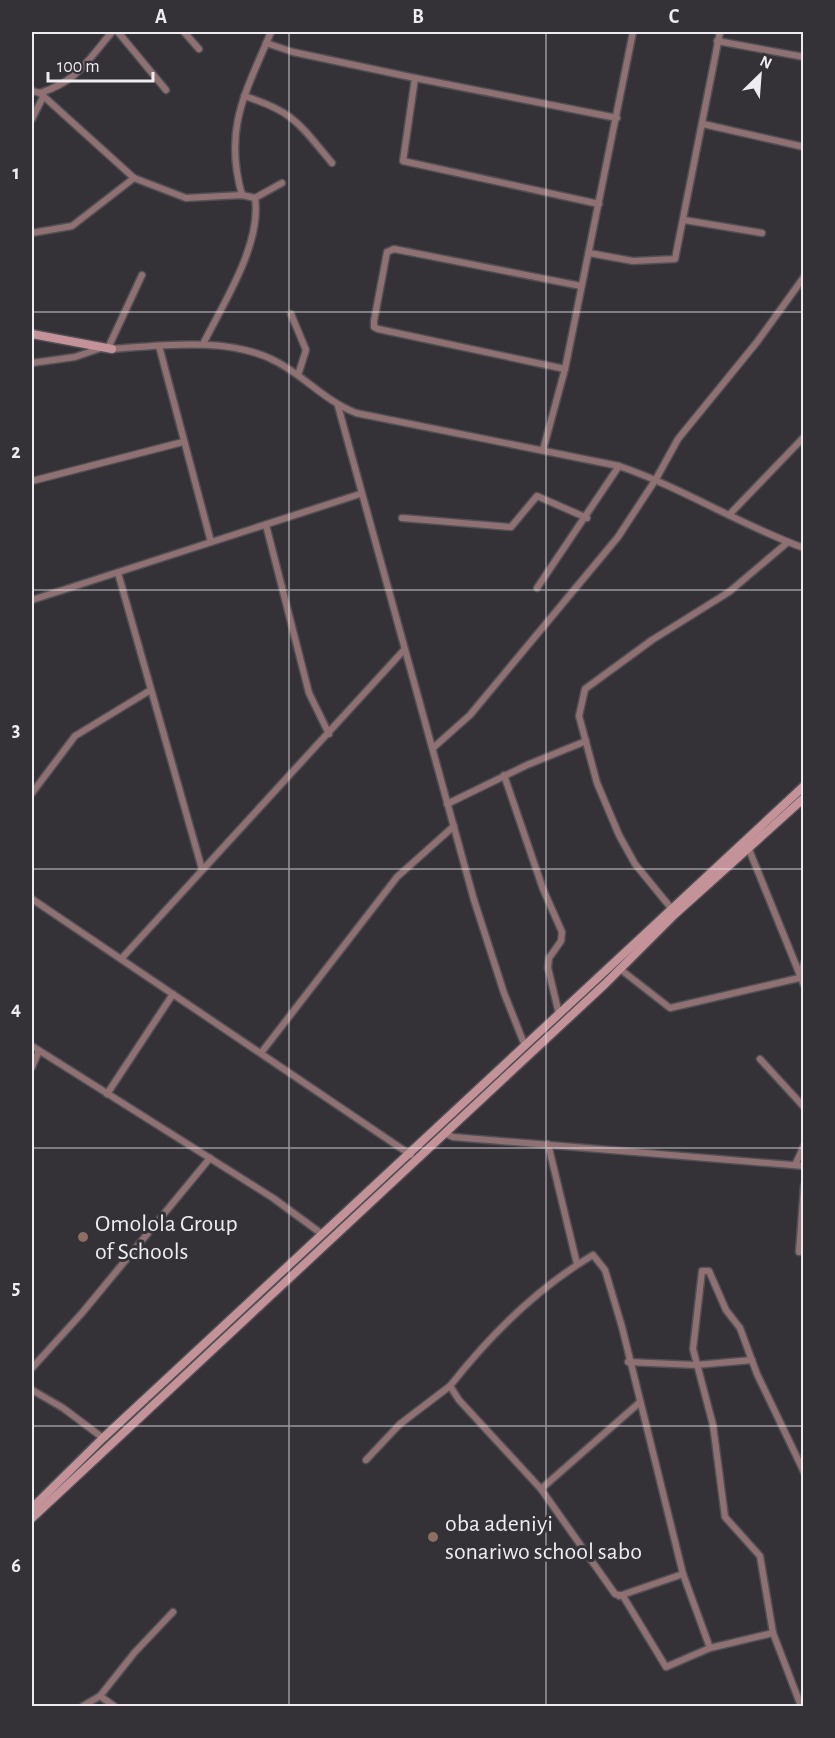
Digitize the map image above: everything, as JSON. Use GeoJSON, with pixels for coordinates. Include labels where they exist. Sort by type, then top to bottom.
{"type":"FeatureCollection","features":[{"type":"Feature","properties":{"kind":"main road"},"geometry":{"type":"LineString","coordinates":[[32,334],[107,348]]}},
{"type":"Feature","properties":{"kind":"main road"},"geometry":{"type":"LineString","coordinates":[[32,1518],[413,1156],[525,1046],[804,786]]}},
{"type":"Feature","properties":{"kind":"main road"},"geometry":{"type":"LineString","coordinates":[[32,1508],[103,1438],[322,1234],[413,1156],[444,1133],[620,969],[674,915],[804,798]]}},
{"type":"Feature","properties":{"kind":"street"},"geometry":{"type":"LineString","coordinates":[[32,119],[41,95],[72,79],[112,32]]}},
{"type":"Feature","properties":{"kind":"street"},"geometry":{"type":"LineString","coordinates":[[118,32],[166,90]]}},
{"type":"Feature","properties":{"kind":"street"},"geometry":{"type":"LineString","coordinates":[[184,32],[199,49]]}},
{"type":"Feature","properties":{"kind":"street"},"geometry":{"type":"LineString","coordinates":[[242,195],[234,167],[236,120],[271,32]]}},
{"type":"Feature","properties":{"kind":"street"},"geometry":{"type":"LineString","coordinates":[[543,450],[565,369],[617,117],[632,32]]}},
{"type":"Feature","properties":{"kind":"street"},"geometry":{"type":"LineString","coordinates":[[589,253],[633,261],[675,259],[720,32]]}},
{"type":"Feature","properties":{"kind":"street"},"geometry":{"type":"LineString","coordinates":[[717,41],[804,57]]}},
{"type":"Feature","properties":{"kind":"street"},"geometry":{"type":"LineString","coordinates":[[266,43],[293,52],[415,78],[617,117]]}},
{"type":"Feature","properties":{"kind":"street"},"geometry":{"type":"LineString","coordinates":[[415,78],[403,160],[599,204]]}},
{"type":"Feature","properties":{"kind":"street"},"geometry":{"type":"LineString","coordinates":[[32,92],[41,95],[134,178],[186,198],[242,195],[255,198],[282,183]]}},
{"type":"Feature","properties":{"kind":"street"},"geometry":{"type":"LineString","coordinates":[[244,96],[277,107],[293,117],[332,163]]}},
{"type":"Feature","properties":{"kind":"street"},"geometry":{"type":"LineString","coordinates":[[703,124],[804,147]]}},
{"type":"Feature","properties":{"kind":"street"},"geometry":{"type":"LineString","coordinates":[[32,233],[72,226],[134,178]]}},
{"type":"Feature","properties":{"kind":"street"},"geometry":{"type":"LineString","coordinates":[[203,344],[242,264],[256,216],[255,198]]}},
{"type":"Feature","properties":{"kind":"street"},"geometry":{"type":"LineString","coordinates":[[684,220],[762,233]]}},
{"type":"Feature","properties":{"kind":"street"},"geometry":{"type":"LineString","coordinates":[[565,369],[378,329],[374,327],[374,321],[379,285],[387,252],[394,249],[581,286]]}},
{"type":"Feature","properties":{"kind":"street"},"geometry":{"type":"LineString","coordinates":[[107,348],[142,275]]}},
{"type":"Feature","properties":{"kind":"street"},"geometry":{"type":"LineString","coordinates":[[433,748],[470,715],[618,537],[678,439],[757,342],[804,277]]}},
{"type":"Feature","properties":{"kind":"street"},"geometry":{"type":"LineString","coordinates":[[291,314],[306,350],[298,375]]}},
{"type":"Feature","properties":{"kind":"street"},"geometry":{"type":"LineString","coordinates":[[32,363],[75,357],[107,348],[203,344],[263,356],[298,375],[338,406],[374,418],[620,466],[656,478],[729,515],[804,548]]}},
{"type":"Feature","properties":{"kind":"street"},"geometry":{"type":"LineString","coordinates":[[159,346],[211,542]]}},
{"type":"Feature","properties":{"kind":"street"},"geometry":{"type":"LineString","coordinates":[[338,406],[403,651],[433,748],[479,918],[504,993],[525,1046]]}},
{"type":"Feature","properties":{"kind":"street"},"geometry":{"type":"LineString","coordinates":[[729,515],[804,437]]}},
{"type":"Feature","properties":{"kind":"street"},"geometry":{"type":"LineString","coordinates":[[32,481],[183,442]]}},
{"type":"Feature","properties":{"kind":"street"},"geometry":{"type":"LineString","coordinates":[[537,588],[587,518],[620,466]]}},
{"type":"Feature","properties":{"kind":"street"},"geometry":{"type":"LineString","coordinates":[[32,600],[360,494]]}},
{"type":"Feature","properties":{"kind":"street"},"geometry":{"type":"LineString","coordinates":[[402,518],[511,527],[537,496],[587,518]]}},
{"type":"Feature","properties":{"kind":"street"},"geometry":{"type":"LineString","coordinates":[[266,525],[309,693],[329,734]]}},
{"type":"Feature","properties":{"kind":"street"},"geometry":{"type":"LineString","coordinates":[[671,908],[635,864],[619,835],[597,783],[579,716],[588,685],[652,640],[729,592],[788,542]]}},
{"type":"Feature","properties":{"kind":"street"},"geometry":{"type":"LineString","coordinates":[[118,573],[149,691],[202,869]]}},
{"type":"Feature","properties":{"kind":"street"},"geometry":{"type":"LineString","coordinates":[[121,959],[403,651]]}},
{"type":"Feature","properties":{"kind":"street"},"geometry":{"type":"LineString","coordinates":[[32,793],[75,736],[149,691]]}},
{"type":"Feature","properties":{"kind":"street"},"geometry":{"type":"LineString","coordinates":[[447,804],[504,775],[585,741]]}},
{"type":"Feature","properties":{"kind":"street"},"geometry":{"type":"LineString","coordinates":[[504,775],[543,889],[561,932],[561,940],[549,957],[548,968],[560,1014]]}},
{"type":"Feature","properties":{"kind":"street"},"geometry":{"type":"LineString","coordinates":[[261,1053],[397,877],[454,826]]}},
{"type":"Feature","properties":{"kind":"street"},"geometry":{"type":"LineString","coordinates":[[748,847],[799,978],[804,985]]}},
{"type":"Feature","properties":{"kind":"street"},"geometry":{"type":"LineString","coordinates":[[32,899],[413,1156]]}},
{"type":"Feature","properties":{"kind":"street"},"geometry":{"type":"LineString","coordinates":[[799,978],[804,963]]}},
{"type":"Feature","properties":{"kind":"street"},"geometry":{"type":"LineString","coordinates":[[620,969],[670,1008],[799,978]]}},
{"type":"Feature","properties":{"kind":"street"},"geometry":{"type":"LineString","coordinates":[[107,1094],[173,994]]}},
{"type":"Feature","properties":{"kind":"street"},"geometry":{"type":"LineString","coordinates":[[32,1046],[273,1198],[322,1234]]}},
{"type":"Feature","properties":{"kind":"street"},"geometry":{"type":"LineString","coordinates":[[32,1066],[39,1051]]}},
{"type":"Feature","properties":{"kind":"street"},"geometry":{"type":"LineString","coordinates":[[760,1059],[804,1107]]}},
{"type":"Feature","properties":{"kind":"street"},"geometry":{"type":"LineString","coordinates":[[444,1133],[453,1137],[548,1143],[804,1166]]}},
{"type":"Feature","properties":{"kind":"street"},"geometry":{"type":"LineString","coordinates":[[548,1143],[577,1264]]}},
{"type":"Feature","properties":{"kind":"street"},"geometry":{"type":"LineString","coordinates":[[795,1165],[804,1146]]}},
{"type":"Feature","properties":{"kind":"street"},"geometry":{"type":"LineString","coordinates":[[32,1368],[82,1313],[210,1158]]}},
{"type":"Feature","properties":{"kind":"street"},"geometry":{"type":"LineString","coordinates":[[799,1252],[804,1186]]}},
{"type":"Feature","properties":{"kind":"street"},"geometry":{"type":"LineString","coordinates":[[366,1460],[400,1424],[450,1386],[484,1342],[562,1273],[593,1255],[605,1270],[622,1327],[628,1362],[683,1574],[710,1648]]}},
{"type":"Feature","properties":{"kind":"street"},"geometry":{"type":"LineString","coordinates":[[801,1707],[773,1633],[760,1556],[725,1516],[712,1425],[693,1349],[702,1271],[709,1270],[726,1310],[740,1328],[752,1360],[804,1472]]}},
{"type":"Feature","properties":{"kind":"street"},"geometry":{"type":"LineString","coordinates":[[628,1362],[696,1365],[752,1360]]}},
{"type":"Feature","properties":{"kind":"street"},"geometry":{"type":"LineString","coordinates":[[450,1386],[459,1400],[541,1489],[609,1585],[619,1596],[623,1596],[666,1667],[710,1648],[773,1633]]}},
{"type":"Feature","properties":{"kind":"street"},"geometry":{"type":"LineString","coordinates":[[32,1390],[63,1408],[103,1438]]}},
{"type":"Feature","properties":{"kind":"street"},"geometry":{"type":"LineString","coordinates":[[541,1489],[639,1403]]}},
{"type":"Feature","properties":{"kind":"street"},"geometry":{"type":"LineString","coordinates":[[619,1596],[683,1574]]}},
{"type":"Feature","properties":{"kind":"street"},"geometry":{"type":"LineString","coordinates":[[82,1707],[100,1696],[135,1652],[173,1612]]}},
{"type":"Feature","properties":{"kind":"street"},"geometry":{"type":"LineString","coordinates":[[100,1696],[114,1707]]}},
{"type":"Feature","properties":{"kind":"place","name":"Omolola Group of Schools"},"geometry":{"type":"Point","coordinates":[83,1237]}},
{"type":"Feature","properties":{"kind":"place","name":"oba adeniyi sonariwo school sabo"},"geometry":{"type":"Point","coordinates":[433,1537]}}]}
